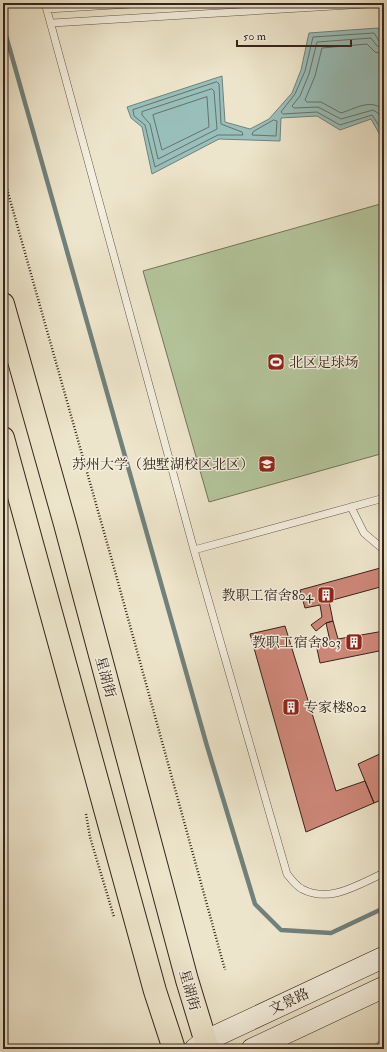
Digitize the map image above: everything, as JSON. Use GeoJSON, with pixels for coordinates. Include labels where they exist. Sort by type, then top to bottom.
{"type":"FeatureCollection","features":[{"type":"Feature","properties":{"kind":"main road","name":"星湖街"},"geometry":{"type":"LineString","coordinates":[[3,304],[65,524],[187,980],[203,1046]]}},
{"type":"Feature","properties":{"kind":"main road"},"geometry":{"type":"LineString","coordinates":[[3,438],[155,991],[174,1049]]}},
{"type":"Feature","properties":{"kind":"main road","name":"文景路"},"geometry":{"type":"LineString","coordinates":[[203,1046],[384,957]]}},
{"type":"Feature","properties":{"kind":"main road","name":"文景路"},"geometry":{"type":"LineString","coordinates":[[252,1049],[384,987]]}},
{"type":"Feature","properties":{"kind":"lane"},"geometry":{"type":"LineString","coordinates":[[148,3],[46,6],[194,550],[287,874],[301,889],[323,896],[344,891],[384,873]]}},
{"type":"Feature","properties":{"kind":"lane"},"geometry":{"type":"LineString","coordinates":[[52,24],[384,4]]}},
{"type":"Feature","properties":{"kind":"lane"},"geometry":{"type":"LineString","coordinates":[[194,550],[384,498]]}},
{"type":"Feature","properties":{"kind":"lane"},"geometry":{"type":"LineString","coordinates":[[351,507],[364,533],[384,550]]}},
{"type":"Feature","properties":{"kind":"path"},"geometry":{"type":"LineString","coordinates":[[3,175],[116,572],[225,970]]}},
{"type":"Feature","properties":{"kind":"green space","name":"北区足球场"},"geometry":{"type":"Polygon","coordinates":[[[384,203],[384,453],[209,502],[143,271],[384,203]]]}},
{"type":"Feature","properties":{"kind":"water"},"geometry":{"type":"Polygon","coordinates":[[[378,28],[384,42],[384,142],[371,119],[340,130],[317,116],[281,118],[280,141],[219,139],[152,174],[142,127],[131,118],[127,107],[222,76],[225,122],[250,129],[269,119],[292,93],[301,70],[309,33],[378,28]]]}},
{"type":"Feature","properties":{"kind":"building","name":"教职工宿舍804"},"geometry":{"type":"Polygon","coordinates":[[[384,567],[384,586],[329,601],[333,621],[326,623],[316,631],[311,625],[322,617],[320,605],[305,608],[300,590],[384,567]]]}},
{"type":"Feature","properties":{"kind":"building","name":"教职工宿舍803"},"geometry":{"type":"Polygon","coordinates":[[[333,621],[338,639],[384,631],[384,650],[320,663],[316,644],[330,641],[326,623],[333,621]]]}},
{"type":"Feature","properties":{"kind":"building","name":"专家楼802"},"geometry":{"type":"Polygon","coordinates":[[[285,626],[336,791],[365,781],[374,803],[306,832],[250,634],[285,626]]]}},
{"type":"Feature","properties":{"kind":"building"},"geometry":{"type":"Polygon","coordinates":[[[384,752],[384,799],[374,803],[358,764],[384,752]]]}},
{"type":"Feature","properties":{"kind":"waterway"},"geometry":{"type":"LineString","coordinates":[[3,25],[207,746],[255,904],[281,930],[331,933],[384,908]]}},
{"type":"Feature","properties":{"kind":"place","name":"北区足球场"},"geometry":{"type":"Point","coordinates":[276,362]}},
{"type":"Feature","properties":{"kind":"place","name":"苏州大学（独墅湖校区北区）"},"geometry":{"type":"Point","coordinates":[267,464]}},
{"type":"Feature","properties":{"kind":"place","name":"教职工宿舍804"},"geometry":{"type":"Point","coordinates":[326,595]}},
{"type":"Feature","properties":{"kind":"place","name":"教职工宿舍803"},"geometry":{"type":"Point","coordinates":[354,642]}},
{"type":"Feature","properties":{"kind":"place","name":"专家楼802"},"geometry":{"type":"Point","coordinates":[291,707]}}]}
